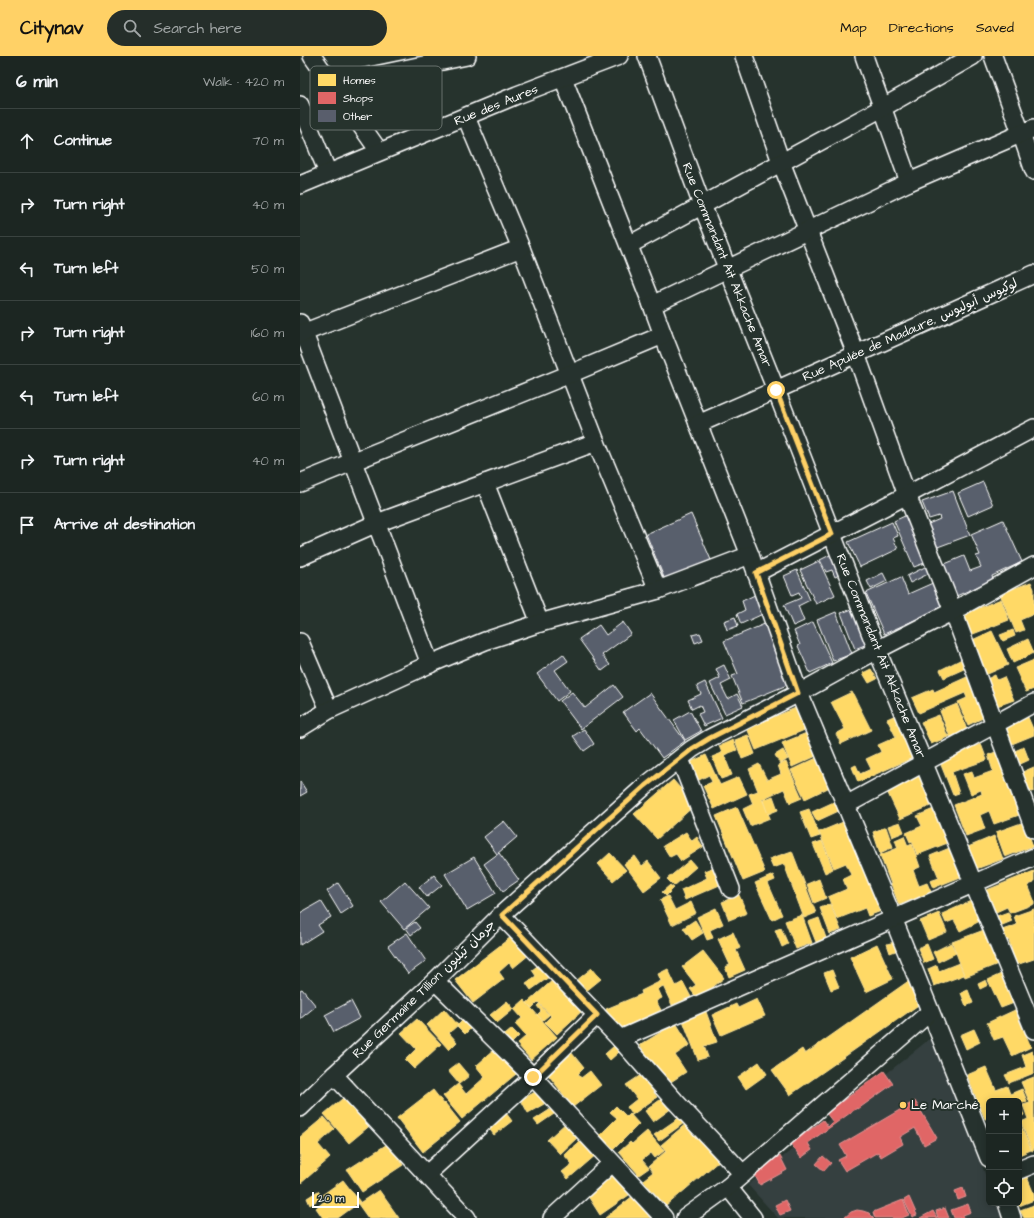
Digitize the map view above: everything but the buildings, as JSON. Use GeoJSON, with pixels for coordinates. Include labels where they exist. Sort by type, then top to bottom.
{"type":"FeatureCollection","features":[{"type":"Feature","properties":{"kind":"street"},"geometry":{"type":"LineString","coordinates":[[312,56],[319,66]]}},
{"type":"Feature","properties":{"kind":"street"},"geometry":{"type":"LineString","coordinates":[[419,66],[467,56]]}},
{"type":"Feature","properties":{"kind":"street","name":"Rue des Aures"},"geometry":{"type":"LineString","coordinates":[[442,126],[517,95],[619,56]]}},
{"type":"Feature","properties":{"kind":"street","name":"Rue Commandant Ait Akkache Amar"},"geometry":{"type":"LineString","coordinates":[[647,56],[702,205],[877,650],[1034,1030]]}},
{"type":"Feature","properties":{"kind":"street"},"geometry":{"type":"LineString","coordinates":[[744,56],[782,162],[856,354],[907,496],[953,612],[1034,829]]}},
{"type":"Feature","properties":{"kind":"street"},"geometry":{"type":"LineString","coordinates":[[864,56],[909,182]]}},
{"type":"Feature","properties":{"kind":"street"},"geometry":{"type":"LineString","coordinates":[[629,245],[882,108],[973,56]]}},
{"type":"Feature","properties":{"kind":"street"},"geometry":{"type":"LineString","coordinates":[[993,56],[1028,130],[1034,171]]}},
{"type":"Feature","properties":{"kind":"street"},"geometry":{"type":"LineString","coordinates":[[563,78],[750,555],[798,693],[893,918],[986,1151]]}},
{"type":"Feature","properties":{"kind":"street"},"geometry":{"type":"LineString","coordinates":[[300,105],[310,129]]}},
{"type":"Feature","properties":{"kind":"street"},"geometry":{"type":"LineString","coordinates":[[466,117],[521,248],[596,442],[658,590]]}},
{"type":"Feature","properties":{"kind":"street"},"geometry":{"type":"LineString","coordinates":[[310,130],[328,173]]}},
{"type":"Feature","properties":{"kind":"street"},"geometry":{"type":"LineString","coordinates":[[364,130],[379,151]]}},
{"type":"Feature","properties":{"kind":"street","name":"Rue des Aures"},"geometry":{"type":"LineString","coordinates":[[300,185],[433,130]]}},
{"type":"Feature","properties":{"kind":"street"},"geometry":{"type":"LineString","coordinates":[[652,305],[909,182],[1028,130]]}},
{"type":"Feature","properties":{"kind":"street"},"geometry":{"type":"LineString","coordinates":[[430,664],[377,523],[301,330],[521,248]]}},
{"type":"Feature","properties":{"kind":"street","name":"Rue Apulée de Madaure, لوكيوس أبوليوس"},"geometry":{"type":"LineString","coordinates":[[698,424],[1034,274]]}},
{"type":"Feature","properties":{"kind":"street"},"geometry":{"type":"LineString","coordinates":[[300,483],[663,335]]}},
{"type":"Feature","properties":{"kind":"street"},"geometry":{"type":"LineString","coordinates":[[756,573],[907,496],[1034,428]]}},
{"type":"Feature","properties":{"kind":"street"},"geometry":{"type":"LineString","coordinates":[[300,557],[377,523],[596,442]]}},
{"type":"Feature","properties":{"kind":"street"},"geometry":{"type":"LineString","coordinates":[[485,483],[540,623]]}},
{"type":"Feature","properties":{"kind":"street"},"geometry":{"type":"LineString","coordinates":[[300,728],[329,710],[430,664],[485,641],[540,623],[658,590],[750,555]]}},
{"type":"Feature","properties":{"kind":"street","name":"Rue Germaine Tillion جرمان تيليون"},"geometry":{"type":"LineString","coordinates":[[300,1108],[502,915],[645,786],[692,749],[710,738],[798,693],[877,650],[953,612],[1034,566]]}},
{"type":"Feature","properties":{"kind":"street"},"geometry":{"type":"LineString","coordinates":[[300,642],[329,710]]}},
{"type":"Feature","properties":{"kind":"street"},"geometry":{"type":"LineString","coordinates":[[846,805],[1034,703]]}},
{"type":"Feature","properties":{"kind":"street"},"geometry":{"type":"LineString","coordinates":[[680,759],[731,889]]}},
{"type":"Feature","properties":{"kind":"street"},"geometry":{"type":"LineString","coordinates":[[620,1039],[1034,857]]}},
{"type":"Feature","properties":{"kind":"street"},"geometry":{"type":"LineString","coordinates":[[502,915],[620,1039],[674,1101],[743,1174]]}},
{"type":"Feature","properties":{"kind":"street"},"geometry":{"type":"LineString","coordinates":[[435,980],[533,1077],[664,1218]]}},
{"type":"Feature","properties":{"kind":"street"},"geometry":{"type":"LineString","coordinates":[[685,1218],[728,1187],[930,1012]]}},
{"type":"Feature","properties":{"kind":"street"},"geometry":{"type":"LineString","coordinates":[[427,1174],[533,1077],[597,1015]]}},
{"type":"Feature","properties":{"kind":"street"},"geometry":{"type":"LineString","coordinates":[[334,1075],[467,1218]]}},
{"type":"Feature","properties":{"kind":"street"},"geometry":{"type":"LineString","coordinates":[[552,1218],[612,1163]]}},
{"type":"Feature","properties":{"kind":"street"},"geometry":{"type":"LineString","coordinates":[[1022,1169],[1034,1164]]}},
{"type":"Feature","properties":{"kind":"street"},"geometry":{"type":"LineString","coordinates":[[728,1187],[754,1218]]}},
{"type":"Feature","properties":{"kind":"street"},"geometry":{"type":"LineString","coordinates":[[1008,1206],[1012,1218]]}},
{"type":"Feature","properties":{"kind":"shaded area","name":"Le Marché"},"geometry":{"type":"Polygon","coordinates":[[[932,1037],[986,1176],[986,1206],[997,1206],[1002,1218],[778,1218],[748,1185],[932,1037]]]}},
{"type":"Feature","properties":{"kind":"place","name":"Le Marché"},"geometry":{"type":"Point","coordinates":[903,1105]}},
{"type":"Feature","properties":{"kind":"route"},"geometry":{"type":"LineString","coordinates":[[533,1077],[597,1015],[502,915],[645,786],[692,749],[710,738],[798,693],[756,573],[832,534],[776,390]]}}]}
